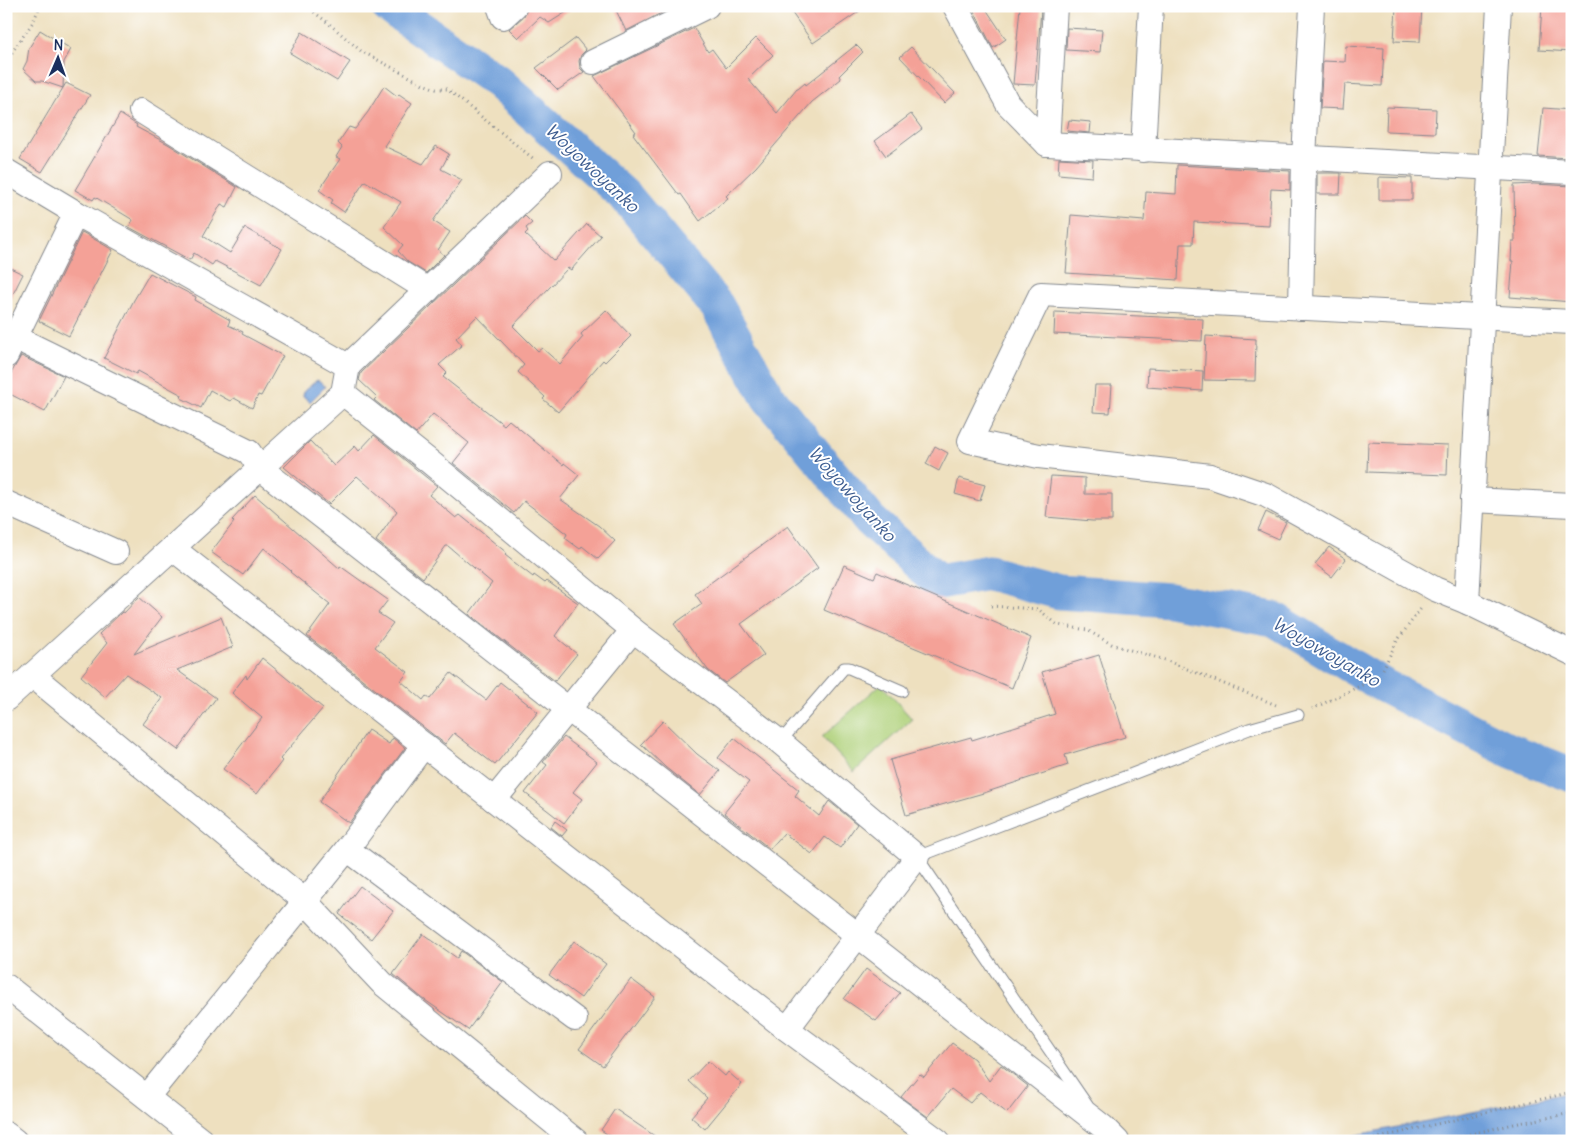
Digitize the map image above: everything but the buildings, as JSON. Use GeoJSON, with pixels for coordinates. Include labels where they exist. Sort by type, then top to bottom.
{"type":"FeatureCollection","features":[{"type":"Feature","properties":{"kind":"street"},"geometry":{"type":"LineString","coordinates":[[499,6],[503,17],[515,6]]}},
{"type":"Feature","properties":{"kind":"street"},"geometry":{"type":"LineString","coordinates":[[593,62],[708,6]]}},
{"type":"Feature","properties":{"kind":"street"},"geometry":{"type":"LineString","coordinates":[[954,6],[1008,104],[1047,144],[1572,172]]}},
{"type":"Feature","properties":{"kind":"street"},"geometry":{"type":"LineString","coordinates":[[1047,144],[1055,6]]}},
{"type":"Feature","properties":{"kind":"street"},"geometry":{"type":"LineString","coordinates":[[1143,150],[1151,6]]}},
{"type":"Feature","properties":{"kind":"street"},"geometry":{"type":"LineString","coordinates":[[1301,308],[1304,158],[1312,6]]}},
{"type":"Feature","properties":{"kind":"street"},"geometry":{"type":"LineString","coordinates":[[1467,602],[1499,6]]}},
{"type":"Feature","properties":{"kind":"street"},"geometry":{"type":"LineString","coordinates":[[141,111],[428,290]]}},
{"type":"Feature","properties":{"kind":"street"},"geometry":{"type":"LineString","coordinates":[[6,171],[76,213],[348,366]]}},
{"type":"Feature","properties":{"kind":"street"},"geometry":{"type":"LineString","coordinates":[[6,699],[343,393],[348,366],[550,173]]}},
{"type":"Feature","properties":{"kind":"street"},"geometry":{"type":"LineString","coordinates":[[76,213],[9,342],[249,452],[260,468],[1110,1134]]}},
{"type":"Feature","properties":{"kind":"street"},"geometry":{"type":"LineString","coordinates":[[1572,322],[1041,294],[970,441],[1039,456],[1210,476],[1266,495],[1435,589],[1467,602],[1572,653]]}},
{"type":"Feature","properties":{"kind":"street"},"geometry":{"type":"LineString","coordinates":[[343,393],[430,462],[633,630],[780,742],[917,857],[787,1029]]}},
{"type":"Feature","properties":{"kind":"street"},"geometry":{"type":"LineString","coordinates":[[1472,500],[1572,505]]}},
{"type":"Feature","properties":{"kind":"street"},"geometry":{"type":"LineString","coordinates":[[6,503],[116,552]]}},
{"type":"Feature","properties":{"kind":"street"},"geometry":{"type":"LineString","coordinates":[[172,548],[787,1029],[938,1141]]}},
{"type":"Feature","properties":{"kind":"street"},"geometry":{"type":"LineString","coordinates":[[494,800],[633,630]]}},
{"type":"Feature","properties":{"kind":"street"},"geometry":{"type":"LineString","coordinates":[[32,675],[305,901],[382,983],[576,1141]]}},
{"type":"Feature","properties":{"kind":"street"},"geometry":{"type":"LineString","coordinates":[[147,1097],[347,850],[424,745]]}},
{"type":"Feature","properties":{"kind":"street"},"geometry":{"type":"LineString","coordinates":[[347,850],[575,1018]]}},
{"type":"Feature","properties":{"kind":"street"},"geometry":{"type":"LineString","coordinates":[[6,986],[202,1141]]}},
{"type":"Feature","properties":{"kind":"street"},"geometry":{"type":"LineString","coordinates":[[6,1134],[15,1141]]}},
{"type":"Feature","properties":{"kind":"lane"},"geometry":{"type":"LineString","coordinates":[[780,742],[844,668],[849,668],[902,692]]}},
{"type":"Feature","properties":{"kind":"lane"},"geometry":{"type":"LineString","coordinates":[[1110,1134],[917,857],[1249,729],[1298,715]]}},
{"type":"Feature","properties":{"kind":"path"},"geometry":{"type":"LineString","coordinates":[[6,61],[33,22],[40,6]]}},
{"type":"Feature","properties":{"kind":"path"},"geometry":{"type":"LineString","coordinates":[[306,6],[361,51],[424,84],[436,89],[448,89],[550,173]]}},
{"type":"Feature","properties":{"kind":"path"},"geometry":{"type":"LineString","coordinates":[[1383,669],[1397,641],[1435,589]]}},
{"type":"Feature","properties":{"kind":"path"},"geometry":{"type":"LineString","coordinates":[[991,606],[1038,609],[1058,625],[1087,630],[1113,645],[1164,660],[1298,715],[1370,681]]}},
{"type":"Feature","properties":{"kind":"path"},"geometry":{"type":"LineString","coordinates":[[1365,1141],[1572,1092]]}},
{"type":"Feature","properties":{"kind":"path"},"geometry":{"type":"LineString","coordinates":[[1440,1141],[1572,1113]]}},
{"type":"Feature","properties":{"kind":"green space"},"geometry":{"type":"Polygon","coordinates":[[[881,684],[912,719],[854,772],[822,737],[881,684]]]}},
{"type":"Feature","properties":{"kind":"water"},"geometry":{"type":"Polygon","coordinates":[[[317,380],[325,387],[310,402],[303,396],[304,391],[317,380]]]}},
{"type":"Feature","properties":{"kind":"water"},"geometry":{"type":"Polygon","coordinates":[[[1572,1092],[1572,1141],[1327,1141],[1572,1092]]]}},
{"type":"Feature","properties":{"kind":"waterway","name":"Woyowoyanko"},"geometry":{"type":"LineString","coordinates":[[388,6],[498,82],[627,198],[717,306],[768,397],[870,520],[938,582],[989,573],[1059,592],[1169,600],[1274,619],[1384,686],[1509,750],[1572,775]]}}]}
